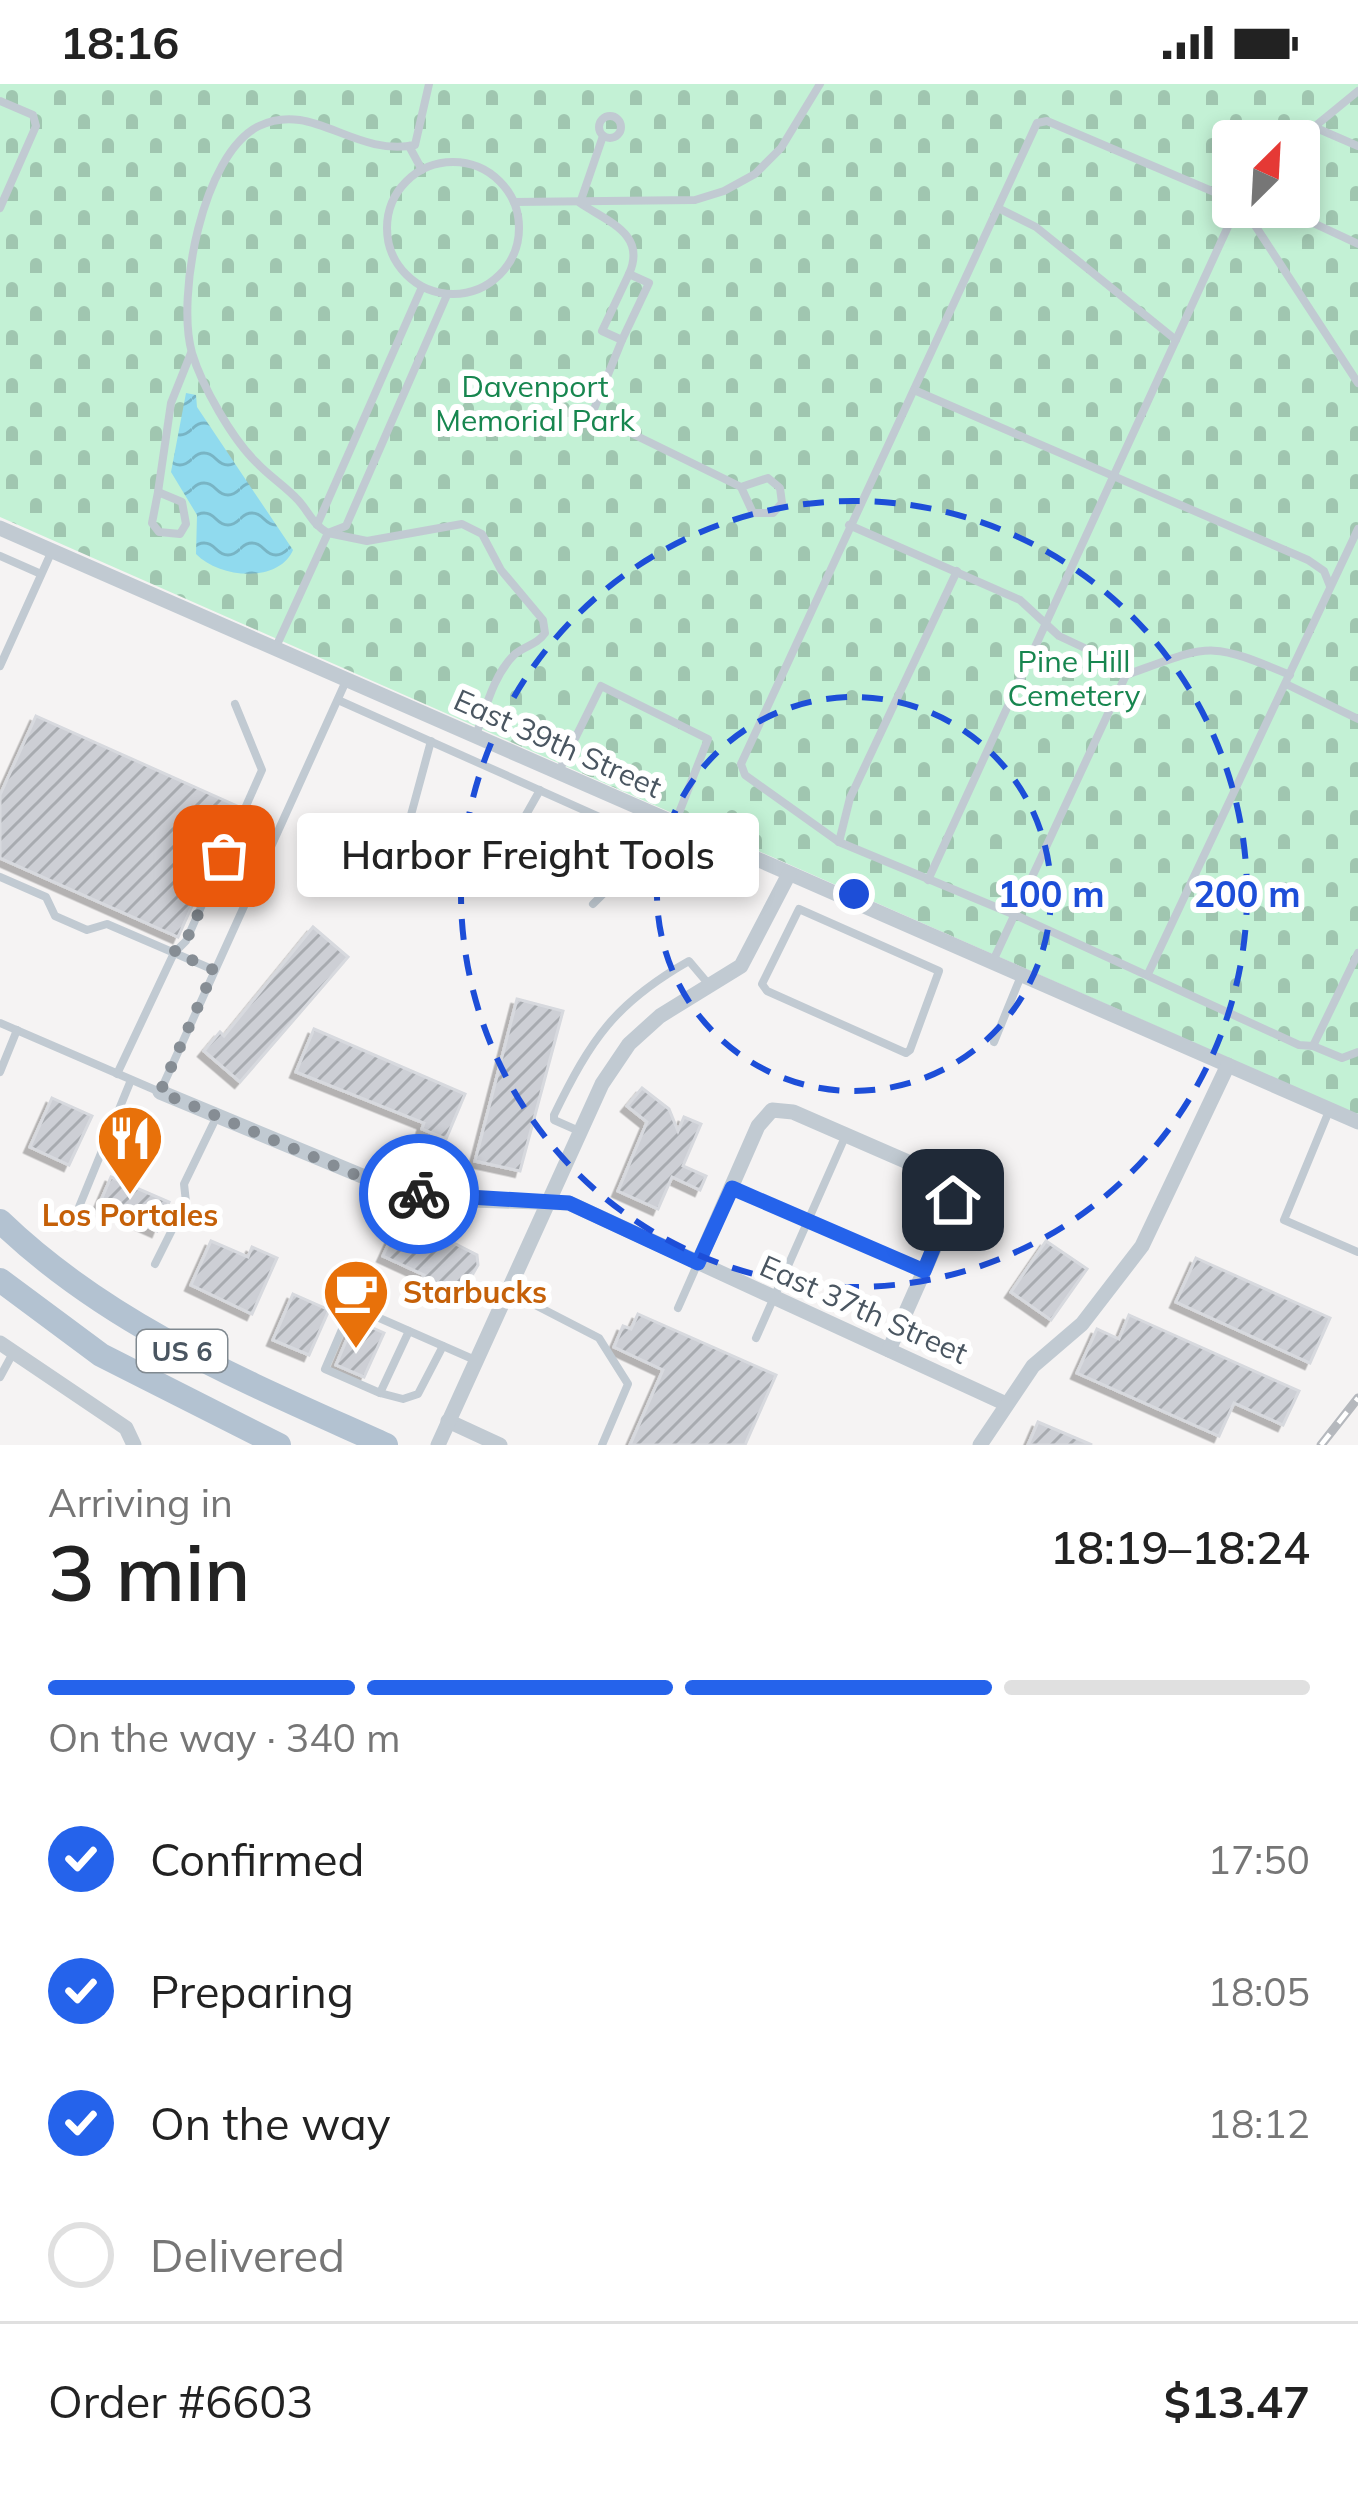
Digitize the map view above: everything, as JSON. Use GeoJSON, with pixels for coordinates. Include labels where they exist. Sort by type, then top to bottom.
{"type":"FeatureCollection","features":[{"type":"Feature","properties":{"kind":"main road","name":"US 6"},"geometry":{"type":"LineString","coordinates":[[0,1221],[64,1278],[164,1342],[386,1445]]}},
{"type":"Feature","properties":{"kind":"main road","name":"US 6"},"geometry":{"type":"LineString","coordinates":[[0,1280],[53,1324],[119,1366],[279,1445]]}},
{"type":"Feature","properties":{"kind":"street","name":"East 39th Street"},"geometry":{"type":"LineString","coordinates":[[0,529],[1358,1122]]}},
{"type":"Feature","properties":{"kind":"street"},"geometry":{"type":"LineString","coordinates":[[438,1445],[579,1131],[629,1044],[660,1016],[741,966],[790,874]]}},
{"type":"Feature","properties":{"kind":"street"},"geometry":{"type":"LineString","coordinates":[[980,1445],[1004,1402],[1033,1366],[1111,1292],[1142,1246],[1228,1065]]}},
{"type":"Feature","properties":{"kind":"street","name":"East 37th Street"},"geometry":{"type":"LineString","coordinates":[[160,1092],[391,1187],[440,1199],[569,1203],[1004,1402]]}},
{"type":"Feature","properties":{"kind":"street"},"geometry":{"type":"LineString","coordinates":[[698,1263],[758,1126],[772,1110],[793,1112],[940,1176],[952,1191],[952,1208],[889,1350]]}},
{"type":"Feature","properties":{"kind":"street"},"geometry":{"type":"LineString","coordinates":[[6,1348],[126,1428],[134,1445]]}},
{"type":"Feature","properties":{"kind":"street"},"geometry":{"type":"LineString","coordinates":[[448,1421],[500,1445]]}},
{"type":"Feature","properties":{"kind":"lane"},"geometry":{"type":"LineString","coordinates":[[158,492],[182,502],[186,524],[180,534],[159,532],[152,524],[171,403],[192,351],[190,285],[199,226],[226,158],[245,136],[289,118],[313,122],[370,147],[393,151],[415,145],[429,84]]}},
{"type":"Feature","properties":{"kind":"lane"},"geometry":{"type":"LineString","coordinates":[[514,202],[695,200],[724,191],[755,174],[781,148],[820,84]]}},
{"type":"Feature","properties":{"kind":"lane"},"geometry":{"type":"LineString","coordinates":[[1320,123],[1358,92]]}},
{"type":"Feature","properties":{"kind":"lane"},"geometry":{"type":"LineString","coordinates":[[0,100],[33,115],[36,126],[0,208]]}},
{"type":"Feature","properties":{"kind":"lane"},"geometry":{"type":"LineString","coordinates":[[1212,194],[1047,121],[1031,130],[741,764],[745,775],[839,842],[1342,1058],[1358,1052]]}},
{"type":"Feature","properties":{"kind":"lane"},"geometry":{"type":"LineString","coordinates":[[1320,130],[1358,146]]}},
{"type":"Feature","properties":{"kind":"lane"},"geometry":{"type":"LineString","coordinates":[[580,202],[603,136]]}},
{"type":"Feature","properties":{"kind":"lane"},"geometry":{"type":"LineString","coordinates":[[409,146],[422,170]]}},
{"type":"Feature","properties":{"kind":"lane"},"geometry":{"type":"LineString","coordinates":[[464,163],[488,172],[514,202],[519,241],[508,266],[493,282],[468,293],[447,295],[422,287],[399,267],[387,226],[391,203],[422,170],[464,163]]}},
{"type":"Feature","properties":{"kind":"lane"},"geometry":{"type":"LineString","coordinates":[[580,202],[622,229],[634,243],[636,258],[602,331],[622,340]]}},
{"type":"Feature","properties":{"kind":"lane"},"geometry":{"type":"LineString","coordinates":[[998,208],[1036,227],[1176,340]]}},
{"type":"Feature","properties":{"kind":"lane"},"geometry":{"type":"LineString","coordinates":[[1320,226],[1358,244]]}},
{"type":"Feature","properties":{"kind":"lane"},"geometry":{"type":"LineString","coordinates":[[928,880],[1227,228]]}},
{"type":"Feature","properties":{"kind":"lane"},"geometry":{"type":"LineString","coordinates":[[1254,228],[1358,383]]}},
{"type":"Feature","properties":{"kind":"lane"},"geometry":{"type":"LineString","coordinates":[[628,274],[649,283],[592,413],[741,487],[752,513],[773,513],[782,503],[780,488],[768,478],[741,487]]}},
{"type":"Feature","properties":{"kind":"lane"},"geometry":{"type":"LineString","coordinates":[[317,526],[422,287]]}},
{"type":"Feature","properties":{"kind":"lane"},"geometry":{"type":"LineString","coordinates":[[275,649],[328,532],[346,526],[447,295]]}},
{"type":"Feature","properties":{"kind":"lane"},"geometry":{"type":"LineString","coordinates":[[192,351],[254,461],[300,502],[317,526],[367,541],[462,524],[482,534],[501,570],[543,620],[544,633],[537,645],[517,652],[496,680],[476,736]]}},
{"type":"Feature","properties":{"kind":"lane"},"geometry":{"type":"LineString","coordinates":[[914,390],[1308,560],[1324,571],[1330,586]]}},
{"type":"Feature","properties":{"kind":"lane"},"geometry":{"type":"LineString","coordinates":[[849,525],[1020,600],[1046,623],[1126,675]]}},
{"type":"Feature","properties":{"kind":"lane"},"geometry":{"type":"LineString","coordinates":[[1148,974],[1358,529]]}},
{"type":"Feature","properties":{"kind":"lane"},"geometry":{"type":"LineString","coordinates":[[0,666],[51,551]]}},
{"type":"Feature","properties":{"kind":"lane"},"geometry":{"type":"LineString","coordinates":[[0,556],[41,574]]}},
{"type":"Feature","properties":{"kind":"lane"},"geometry":{"type":"LineString","coordinates":[[839,842],[850,798],[957,571]]}},
{"type":"Feature","properties":{"kind":"lane"},"geometry":{"type":"LineString","coordinates":[[993,962],[1126,675],[1202,648],[1228,649],[1358,719]]}},
{"type":"Feature","properties":{"kind":"lane"},"geometry":{"type":"LineString","coordinates":[[0,1023],[160,1092],[347,680]]}},
{"type":"Feature","properties":{"kind":"lane"},"geometry":{"type":"LineString","coordinates":[[558,772],[601,686],[708,739],[675,824],[593,904]]}},
{"type":"Feature","properties":{"kind":"lane"},"geometry":{"type":"LineString","coordinates":[[338,700],[691,858]]}},
{"type":"Feature","properties":{"kind":"lane"},"geometry":{"type":"LineString","coordinates":[[117,1074],[174,952],[186,941],[262,770],[235,704]]}},
{"type":"Feature","properties":{"kind":"lane"},"geometry":{"type":"LineString","coordinates":[[408,826],[431,741]]}},
{"type":"Feature","properties":{"kind":"lane"},"geometry":{"type":"LineString","coordinates":[[496,868],[541,790]]}},
{"type":"Feature","properties":{"kind":"lane"},"geometry":{"type":"LineString","coordinates":[[0,877],[46,897],[55,916],[87,930],[107,924],[214,970]]}},
{"type":"Feature","properties":{"kind":"lane"},"geometry":{"type":"LineString","coordinates":[[800,909],[939,970],[910,1050],[906,1054],[767,991],[762,984],[778,947],[800,909]]}},
{"type":"Feature","properties":{"kind":"lane"},"geometry":{"type":"LineString","coordinates":[[758,938],[778,947]]}},
{"type":"Feature","properties":{"kind":"lane"},"geometry":{"type":"LineString","coordinates":[[1313,1046],[1358,953]]}},
{"type":"Feature","properties":{"kind":"lane"},"geometry":{"type":"LineString","coordinates":[[579,1131],[554,1120],[554,1114],[597,1033],[615,1012],[688,961],[712,988]]}},
{"type":"Feature","properties":{"kind":"lane"},"geometry":{"type":"LineString","coordinates":[[994,1042],[1022,975]]}},
{"type":"Feature","properties":{"kind":"lane"},"geometry":{"type":"LineString","coordinates":[[0,1072],[17,1030]]}},
{"type":"Feature","properties":{"kind":"lane"},"geometry":{"type":"LineString","coordinates":[[79,1207],[131,1080]]}},
{"type":"Feature","properties":{"kind":"lane"},"geometry":{"type":"LineString","coordinates":[[1330,1110],[1284,1220],[1358,1252]]}},
{"type":"Feature","properties":{"kind":"lane"},"geometry":{"type":"LineString","coordinates":[[155,1264],[186,1202],[184,1184],[216,1116]]}},
{"type":"Feature","properties":{"kind":"lane"},"geometry":{"type":"LineString","coordinates":[[756,1338],[846,1135]]}},
{"type":"Feature","properties":{"kind":"lane"},"geometry":{"type":"LineString","coordinates":[[732,1188],[924,1271]]}},
{"type":"Feature","properties":{"kind":"lane"},"geometry":{"type":"LineString","coordinates":[[678,1308],[698,1263]]}},
{"type":"Feature","properties":{"kind":"lane"},"geometry":{"type":"LineString","coordinates":[[509,1291],[599,1338],[628,1384],[602,1445]]}},
{"type":"Feature","properties":{"kind":"lane"},"geometry":{"type":"LineString","coordinates":[[443,1346],[418,1394],[403,1399],[325,1369],[352,1306],[476,1360]]}},
{"type":"Feature","properties":{"kind":"lane"},"geometry":{"type":"LineString","coordinates":[[380,1393],[409,1331]]}},
{"type":"Feature","properties":{"kind":"lane"},"geometry":{"type":"LineString","coordinates":[[0,1377],[6,1348]]}},
{"type":"Feature","properties":{"kind":"green space"},"geometry":{"type":"Polygon","coordinates":[[[0,84],[1358,84],[1358,1115],[0,517],[0,84]]]}},
{"type":"Feature","properties":{"kind":"water"},"geometry":{"type":"Polygon","coordinates":[[[186,393],[196,395],[197,407],[293,550],[275,568],[234,572],[219,569],[196,554],[197,515],[171,472],[186,393]]]}},
{"type":"Feature","properties":{"kind":"building"},"geometry":{"type":"Polygon","coordinates":[[[36,716],[237,806],[178,937],[0,858],[0,795],[36,716]]]}},
{"type":"Feature","properties":{"kind":"building"},"geometry":{"type":"Polygon","coordinates":[[[313,927],[348,957],[240,1082],[204,1051],[220,1032],[224,1036],[313,927]]]}},
{"type":"Feature","properties":{"kind":"building"},"geometry":{"type":"Polygon","coordinates":[[[517,999],[563,1011],[520,1171],[475,1161],[517,999]]]}},
{"type":"Feature","properties":{"kind":"building"},"geometry":{"type":"Polygon","coordinates":[[[314,1029],[465,1094],[446,1139],[422,1129],[424,1123],[296,1072],[314,1029]]]}},
{"type":"Feature","properties":{"kind":"building"},"geometry":{"type":"Polygon","coordinates":[[[642,1088],[669,1109],[678,1131],[684,1117],[701,1124],[683,1166],[706,1176],[700,1190],[672,1177],[658,1209],[618,1191],[647,1122],[627,1106],[642,1088]]]}},
{"type":"Feature","properties":{"kind":"building"},"geometry":{"type":"Polygon","coordinates":[[[52,1098],[92,1116],[69,1165],[30,1147],[52,1098]]]}},
{"type":"Feature","properties":{"kind":"building"},"geometry":{"type":"Polygon","coordinates":[[[111,1177],[169,1202],[157,1231],[99,1205],[111,1177]]]}},
{"type":"Feature","properties":{"kind":"building"},"geometry":{"type":"Polygon","coordinates":[[[409,1220],[477,1255],[478,1265],[463,1291],[444,1283],[438,1297],[419,1288],[424,1275],[383,1256],[399,1221],[407,1225],[409,1220]]]}},
{"type":"Feature","properties":{"kind":"building"},"geometry":{"type":"Polygon","coordinates":[[[211,1241],[248,1257],[252,1247],[277,1258],[252,1314],[191,1285],[211,1241]]]}},
{"type":"Feature","properties":{"kind":"building"},"geometry":{"type":"Polygon","coordinates":[[[1046,1241],[1087,1269],[1051,1320],[1011,1292],[1046,1241]]]}},
{"type":"Feature","properties":{"kind":"building"},"geometry":{"type":"Polygon","coordinates":[[[1196,1258],[1330,1318],[1310,1363],[1176,1302],[1196,1258]]]}},
{"type":"Feature","properties":{"kind":"building"},"geometry":{"type":"Polygon","coordinates":[[[293,1294],[329,1310],[309,1355],[273,1340],[293,1294]]]}},
{"type":"Feature","properties":{"kind":"building"},"geometry":{"type":"Polygon","coordinates":[[[638,1314],[776,1375],[745,1445],[630,1445],[663,1370],[614,1347],[623,1326],[631,1329],[638,1314]]]}},
{"type":"Feature","properties":{"kind":"building"},"geometry":{"type":"Polygon","coordinates":[[[1129,1315],[1299,1391],[1283,1425],[1234,1403],[1219,1436],[1077,1373],[1097,1329],[1119,1339],[1129,1315]]]}},
{"type":"Feature","properties":{"kind":"building"},"geometry":{"type":"Polygon","coordinates":[[[355,1320],[384,1333],[364,1377],[336,1365],[355,1320]]]}},
{"type":"Feature","properties":{"kind":"building"},"geometry":{"type":"Polygon","coordinates":[[[1038,1422],[1092,1445],[1028,1445],[1038,1422]]]}},
{"type":"Feature","properties":{"kind":"railway"},"geometry":{"type":"LineString","coordinates":[[1321,1445],[1358,1398]]}},
{"type":"Feature","properties":{"kind":"way so far"},"geometry":{"type":"LineString","coordinates":[[224,856],[186,941],[174,952],[214,970],[160,1092],[363,1178],[419,1194]]}},
{"type":"Feature","properties":{"kind":"place","name":"Harbor Freight Tools"},"geometry":{"type":"Point","coordinates":[224,856]}},
{"type":"Feature","properties":{"kind":"place","name":"Los Portales"},"geometry":{"type":"Point","coordinates":[130,1197]}},
{"type":"Feature","properties":{"kind":"place","name":"Starbucks"},"geometry":{"type":"Point","coordinates":[356,1351]}},
{"type":"Feature","properties":{"kind":"route"},"geometry":{"type":"LineString","coordinates":[[419,1194],[440,1199],[569,1203],[698,1263],[732,1188],[924,1271],[953,1200]]}},
{"type":"Feature","properties":{"kind":"park label","name":"Davenport Memorial Park"},"geometry":{"type":"Point","coordinates":[535,403]}},
{"type":"Feature","properties":{"kind":"park label","name":"Pine Hill Cemetery"},"geometry":{"type":"Point","coordinates":[1074,678]}}]}
